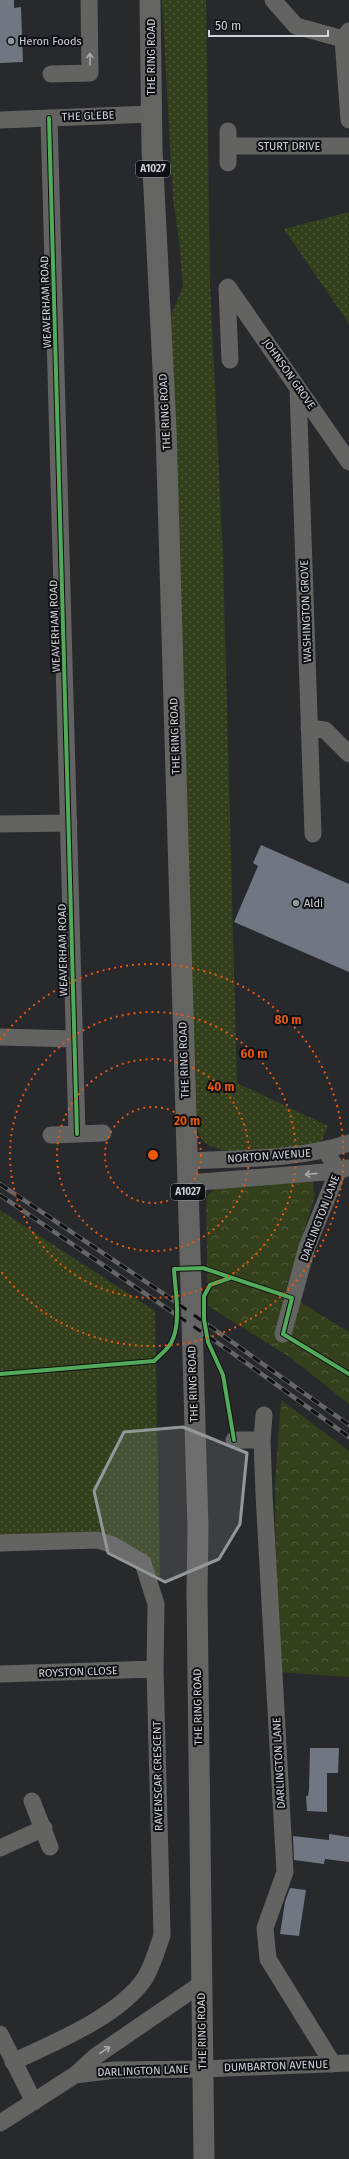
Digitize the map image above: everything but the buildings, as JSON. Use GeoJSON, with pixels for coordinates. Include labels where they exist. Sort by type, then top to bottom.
{"type":"FeatureCollection","features":[{"type":"Feature","properties":{"kind":"main road","name":"THE RING ROAD"},"geometry":{"type":"LineString","coordinates":[[150,0],[151,114],[167,437],[184,1083],[188,1161],[198,1528],[197,1594],[204,2159]]}},
{"type":"Feature","properties":{"kind":"street"},"geometry":{"type":"LineString","coordinates":[[51,74],[90,73],[89,0]]}},
{"type":"Feature","properties":{"kind":"street"},"geometry":{"type":"LineString","coordinates":[[274,0],[296,26],[346,35],[349,120]]}},
{"type":"Feature","properties":{"kind":"street","name":"THE GLEBE"},"geometry":{"type":"LineString","coordinates":[[0,120],[151,114]]}},
{"type":"Feature","properties":{"kind":"street","name":"WEAVERHAM ROAD"},"geometry":{"type":"LineString","coordinates":[[49,118],[77,1134]]}},
{"type":"Feature","properties":{"kind":"street","name":"STURT DRIVE"},"geometry":{"type":"LineString","coordinates":[[228,163],[228,138],[349,146]]}},
{"type":"Feature","properties":{"kind":"street","name":"JOHNSON GROVE"},"geometry":{"type":"LineString","coordinates":[[230,360],[228,288],[349,462]]}},
{"type":"Feature","properties":{"kind":"street","name":"WASHINGTON GROVE"},"geometry":{"type":"LineString","coordinates":[[298,388],[312,834]]}},
{"type":"Feature","properties":{"kind":"street"},"geometry":{"type":"LineString","coordinates":[[309,728],[325,730],[349,754]]}},
{"type":"Feature","properties":{"kind":"street"},"geometry":{"type":"LineString","coordinates":[[0,824],[69,823]]}},
{"type":"Feature","properties":{"kind":"street"},"geometry":{"type":"LineString","coordinates":[[0,1037],[74,1039]]}},
{"type":"Feature","properties":{"kind":"street"},"geometry":{"type":"LineString","coordinates":[[51,1135],[102,1133]]}},
{"type":"Feature","properties":{"kind":"street","name":"NORTON AVENUE"},"geometry":{"type":"LineString","coordinates":[[188,1161],[288,1156],[326,1151],[349,1143]]}},
{"type":"Feature","properties":{"kind":"street","name":"DARLINGTON LANE"},"geometry":{"type":"LineString","coordinates":[[283,1334],[307,1247],[344,1169],[326,1151]]}},
{"type":"Feature","properties":{"kind":"street","name":"NORTON AVENUE"},"geometry":{"type":"LineString","coordinates":[[188,1183],[344,1169]]}},
{"type":"Feature","properties":{"kind":"street","name":"DARLINGTON LANE"},"geometry":{"type":"LineString","coordinates":[[264,1415],[262,1440],[285,1872],[265,1928],[268,1959],[341,2063]]}},
{"type":"Feature","properties":{"kind":"street"},"geometry":{"type":"LineString","coordinates":[[234,1440],[262,1440]]}},
{"type":"Feature","properties":{"kind":"street","name":"RAVENSCAR CRESCENT"},"geometry":{"type":"LineString","coordinates":[[0,1543],[97,1540],[113,1545],[143,1563],[156,1604],[155,1669],[162,1936],[156,1956],[144,1978],[127,1998],[109,2012],[13,2062]]}},
{"type":"Feature","properties":{"kind":"street","name":"ROYSTON CLOSE"},"geometry":{"type":"LineString","coordinates":[[0,1674],[155,1669]]}},
{"type":"Feature","properties":{"kind":"street"},"geometry":{"type":"LineString","coordinates":[[32,1801],[44,1828],[50,1847]]}},
{"type":"Feature","properties":{"kind":"street"},"geometry":{"type":"LineString","coordinates":[[0,1848],[44,1828]]}},
{"type":"Feature","properties":{"kind":"street"},"geometry":{"type":"LineString","coordinates":[[75,2075],[96,2056],[201,1984]]}},
{"type":"Feature","properties":{"kind":"street"},"geometry":{"type":"LineString","coordinates":[[0,2034],[34,2102]]}},
{"type":"Feature","properties":{"kind":"street","name":"DUMBARTON AVENUE"},"geometry":{"type":"LineString","coordinates":[[204,2069],[341,2063]]}},
{"type":"Feature","properties":{"kind":"street","name":"DARLINGTON LANE"},"geometry":{"type":"LineString","coordinates":[[0,2123],[75,2075],[115,2070],[204,2069]]}},
{"type":"Feature","properties":{"kind":"highlighted area"},"geometry":{"type":"Polygon","coordinates":[[[183,1427],[247,1453],[240,1524],[219,1559],[165,1582],[108,1553],[94,1491],[124,1432],[183,1427]]]}},
{"type":"Feature","properties":{"kind":"green space"},"geometry":{"type":"Polygon","coordinates":[[[162,0],[206,0],[210,285],[223,559],[237,1083],[328,1126],[321,1143],[257,1152],[222,1150],[209,1145],[200,1137],[196,1120],[170,318],[183,286],[179,240],[173,199],[162,0]]]}},
{"type":"Feature","properties":{"kind":"green space"},"geometry":{"type":"Polygon","coordinates":[[[349,212],[349,324],[284,229],[349,212]]]}},
{"type":"Feature","properties":{"kind":"green space"},"geometry":{"type":"Polygon","coordinates":[[[312,1180],[315,1196],[282,1300],[300,1302],[349,1332],[349,1404],[291,1358],[208,1306],[206,1197],[219,1185],[312,1180]]]}},
{"type":"Feature","properties":{"kind":"green space"},"geometry":{"type":"Polygon","coordinates":[[[0,1210],[155,1311],[160,1578],[111,1545],[0,1548],[0,1210]]]}},
{"type":"Feature","properties":{"kind":"green space"},"geometry":{"type":"Polygon","coordinates":[[[281,1400],[349,1451],[349,1677],[277,1672],[275,1484],[281,1400]]]}},
{"type":"Feature","properties":{"kind":"railway"},"geometry":{"type":"LineString","coordinates":[[0,1184],[167,1296],[349,1425]]}},
{"type":"Feature","properties":{"kind":"railway"},"geometry":{"type":"LineString","coordinates":[[0,1195],[231,1352],[349,1437]]}},
{"type":"Feature","properties":{"kind":"cycle path"},"geometry":{"type":"LineString","coordinates":[[49,118],[77,1134]]}},
{"type":"Feature","properties":{"kind":"cycle path"},"geometry":{"type":"LineString","coordinates":[[0,1374],[154,1361],[171,1343],[176,1326],[177,1307],[174,1269],[203,1268],[292,1298],[283,1334],[349,1374]]}},
{"type":"Feature","properties":{"kind":"cycle path"},"geometry":{"type":"LineString","coordinates":[[230,1278],[210,1285],[204,1296],[204,1319],[208,1342],[223,1375],[234,1440]]}},
{"type":"Feature","properties":{"kind":"place","name":"Heron Foods"},"geometry":{"type":"Point","coordinates":[11,41]}},
{"type":"Feature","properties":{"kind":"place","name":"Aldi"},"geometry":{"type":"Point","coordinates":[296,903]}}]}
